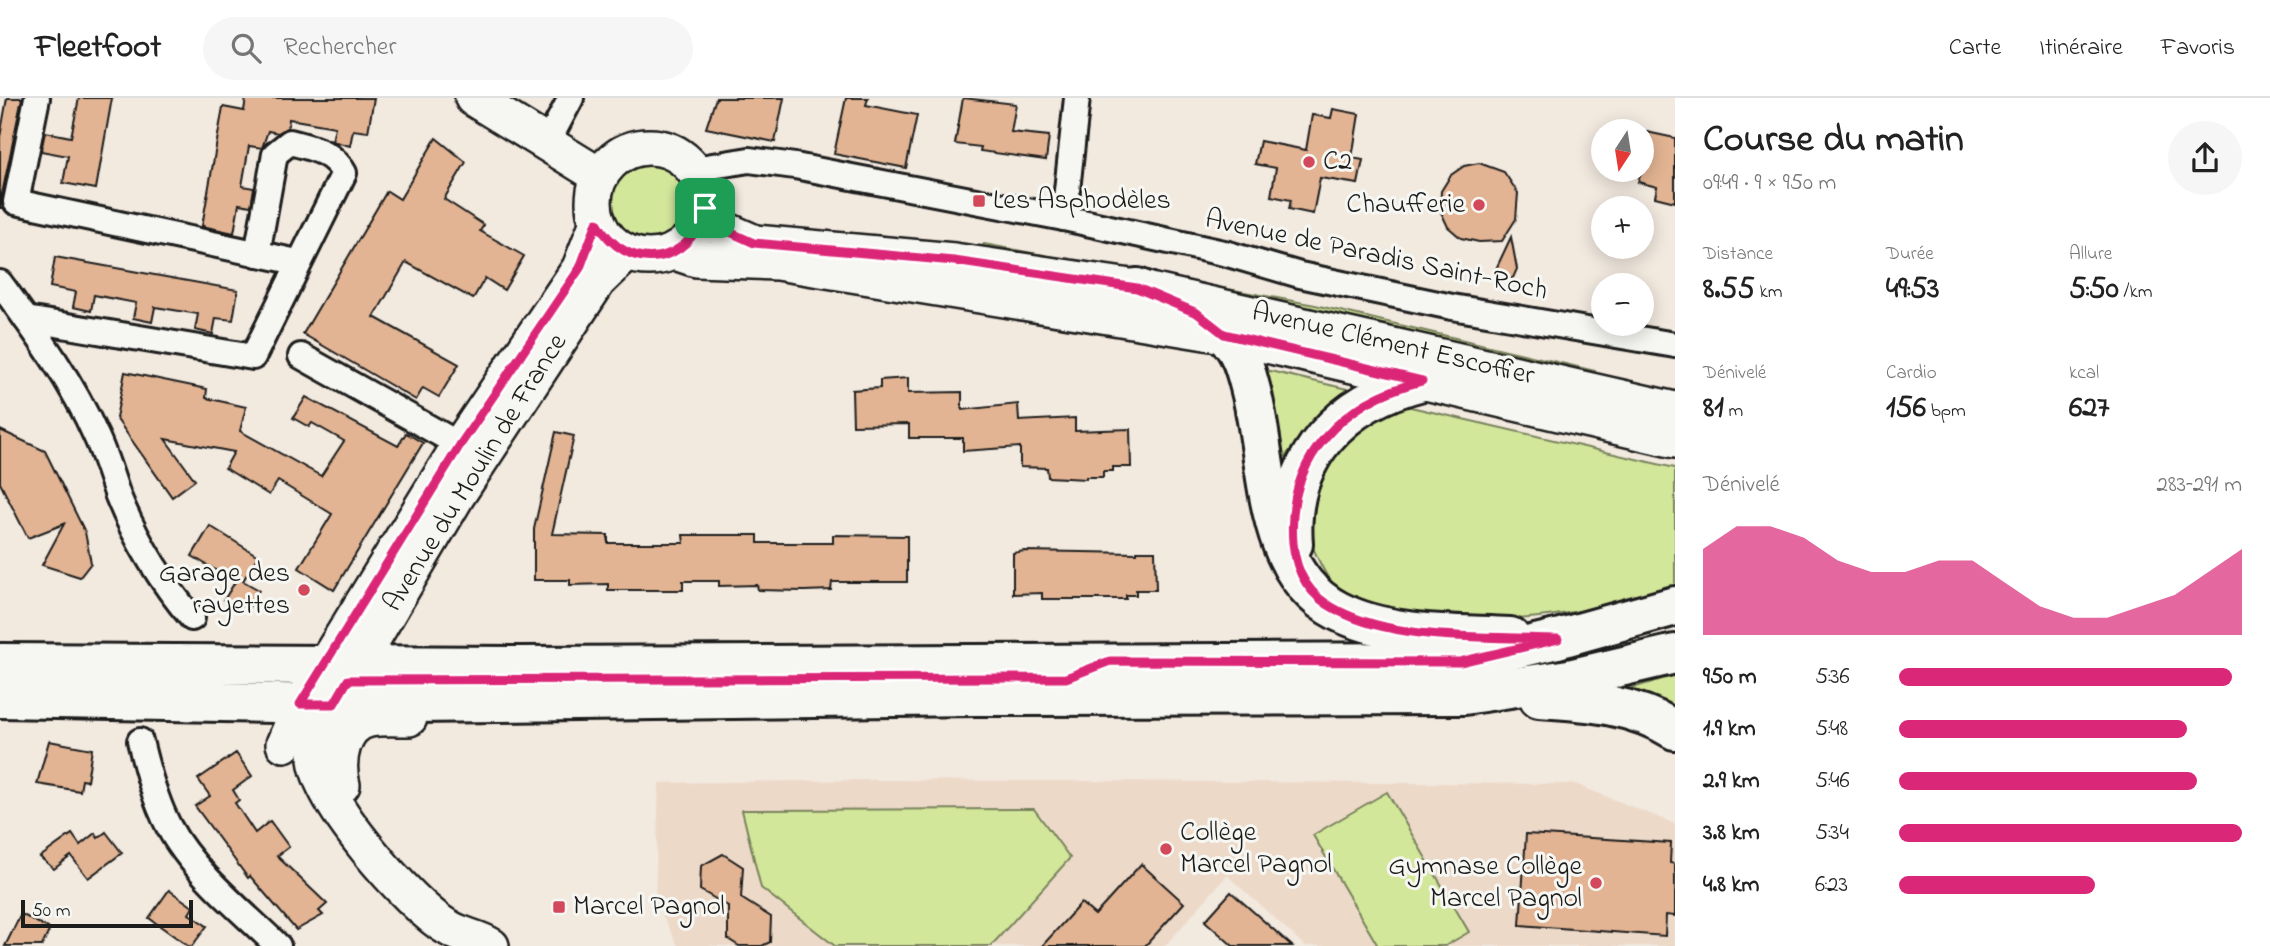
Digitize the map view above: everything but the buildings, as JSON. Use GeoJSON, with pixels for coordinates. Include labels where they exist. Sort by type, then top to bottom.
{"type":"FeatureCollection","features":[{"type":"Feature","properties":{"kind":"main road"},"geometry":{"type":"LineString","coordinates":[[472,98],[600,176]]}},
{"type":"Feature","properties":{"kind":"main road"},"geometry":{"type":"LineString","coordinates":[[645,147],[664,148],[681,156],[694,169],[705,195],[705,208],[695,234],[675,252],[651,258],[627,253],[610,240],[597,222],[594,206],[600,176],[612,162],[627,151],[645,147]]}},
{"type":"Feature","properties":{"kind":"main road","name":"Avenue Clément Escoffier"},"geometry":{"type":"LineString","coordinates":[[705,208],[721,228],[754,243],[954,261],[1137,288],[1675,410]]}},
{"type":"Feature","properties":{"kind":"main road","name":"Avenue du Moulin de France"},"geometry":{"type":"LineString","coordinates":[[332,672],[443,442],[580,268],[597,222]]}},
{"type":"Feature","properties":{"kind":"main road","name":"Avenue Clément Escoffier"},"geometry":{"type":"LineString","coordinates":[[675,252],[696,259],[777,262],[1153,326],[1224,334],[1675,440]]}},
{"type":"Feature","properties":{"kind":"main road","name":"Avenue du Moulin de France"},"geometry":{"type":"LineString","coordinates":[[332,672],[456,497],[598,281],[627,253]]}},
{"type":"Feature","properties":{"kind":"main road"},"geometry":{"type":"LineString","coordinates":[[1137,288],[1197,313],[1224,334],[1234,346],[1246,374],[1277,531],[1295,567],[1321,600],[1355,618],[1425,632],[1558,639]]}},
{"type":"Feature","properties":{"kind":"main road"},"geometry":{"type":"LineString","coordinates":[[1295,567],[1293,511],[1301,474],[1312,454],[1333,429],[1367,401],[1382,392],[1422,381]]}},
{"type":"Feature","properties":{"kind":"main road"},"geometry":{"type":"LineString","coordinates":[[105,699],[113,692],[396,664],[508,689],[1110,661],[1460,662],[1558,639],[1675,606]]}},
{"type":"Feature","properties":{"kind":"main road"},"geometry":{"type":"LineString","coordinates":[[1464,695],[1569,679],[1675,654]]}},
{"type":"Feature","properties":{"kind":"main road"},"geometry":{"type":"LineString","coordinates":[[0,663],[332,672],[1066,678],[1110,661]]}},
{"type":"Feature","properties":{"kind":"main road"},"geometry":{"type":"LineString","coordinates":[[284,744],[332,672]]}},
{"type":"Feature","properties":{"kind":"main road"},"geometry":{"type":"LineString","coordinates":[[332,672],[316,756],[320,778],[330,798],[404,889],[447,928],[472,943]]}},
{"type":"Feature","properties":{"kind":"main road"},"geometry":{"type":"LineString","coordinates":[[0,698],[232,700],[332,672],[508,689],[975,695],[1464,695],[1599,702],[1640,713],[1675,730]]}},
{"type":"Feature","properties":{"kind":"main road"},"geometry":{"type":"LineString","coordinates":[[472,943],[356,817],[340,776],[340,754],[351,731],[367,719],[427,718],[508,689]]}},
{"type":"Feature","properties":{"kind":"main road"},"geometry":{"type":"LineString","coordinates":[[232,700],[284,744],[303,783],[339,834],[472,943]]}},
{"type":"Feature","properties":{"kind":"street"},"geometry":{"type":"LineString","coordinates":[[37,98],[16,202],[297,262]]}},
{"type":"Feature","properties":{"kind":"street"},"geometry":{"type":"LineString","coordinates":[[546,145],[570,98]]}},
{"type":"Feature","properties":{"kind":"street"},"geometry":{"type":"LineString","coordinates":[[1064,218],[1077,98]]}},
{"type":"Feature","properties":{"kind":"street"},"geometry":{"type":"LineString","coordinates":[[26,318],[253,357],[297,262],[344,173],[337,160],[319,149],[290,142],[275,154],[257,254]]}},
{"type":"Feature","properties":{"kind":"street","name":"Avenue de Paradis Saint-Roch"},"geometry":{"type":"LineString","coordinates":[[694,169],[749,160],[1064,218],[1228,254],[1300,275],[1464,310],[1675,345]]}},
{"type":"Feature","properties":{"kind":"street"},"geometry":{"type":"LineString","coordinates":[[0,283],[72,389],[97,436],[119,497],[145,551],[173,596],[192,618]]}},
{"type":"Feature","properties":{"kind":"street"},"geometry":{"type":"LineString","coordinates":[[300,356],[443,442]]}},
{"type":"Feature","properties":{"kind":"street"},"geometry":{"type":"LineString","coordinates":[[140,741],[149,779],[170,829],[205,874],[278,946]]}},
{"type":"Feature","properties":{"kind":"shaded area","name":"Collège Marcel Pagnol"},"geometry":{"type":"Polygon","coordinates":[[[870,780],[1575,784],[1675,824],[1675,946],[1305,946],[1227,875],[1165,946],[678,946],[655,900],[659,783],[870,780]]]}},
{"type":"Feature","properties":{"kind":"green space"},"geometry":{"type":"Polygon","coordinates":[[[650,163],[665,166],[682,180],[689,202],[686,217],[672,234],[650,241],[635,238],[618,224],[611,202],[614,187],[628,170],[650,163]]]}},
{"type":"Feature","properties":{"kind":"green space"},"geometry":{"type":"Polygon","coordinates":[[[984,244],[1315,305],[1595,371],[1593,379],[981,247],[984,244]]]}},
{"type":"Feature","properties":{"kind":"green space"},"geometry":{"type":"Polygon","coordinates":[[[1265,372],[1360,392],[1309,426],[1283,459],[1265,372]]]}},
{"type":"Feature","properties":{"kind":"green space"},"geometry":{"type":"Polygon","coordinates":[[[1389,402],[1675,468],[1675,586],[1600,607],[1507,620],[1415,618],[1375,609],[1343,594],[1330,579],[1314,550],[1308,527],[1308,505],[1315,485],[1339,449],[1389,402]]]}},
{"type":"Feature","properties":{"kind":"green space"},"geometry":{"type":"Polygon","coordinates":[[[1675,675],[1675,717],[1623,691],[1675,675]]]}},
{"type":"Feature","properties":{"kind":"green space"},"geometry":{"type":"Polygon","coordinates":[[[1387,792],[1469,932],[1445,946],[1378,946],[1313,835],[1387,792]]]}},
{"type":"Feature","properties":{"kind":"green space"},"geometry":{"type":"Polygon","coordinates":[[[1034,809],[1070,858],[991,946],[835,946],[761,888],[742,810],[1034,809]]]}},
{"type":"Feature","properties":{"kind":"place","name":"C2"},"geometry":{"type":"Point","coordinates":[1309,162]}},
{"type":"Feature","properties":{"kind":"place","name":"Les Asphodèles"},"geometry":{"type":"Point","coordinates":[979,201]}},
{"type":"Feature","properties":{"kind":"place","name":"Chaufferie"},"geometry":{"type":"Point","coordinates":[1479,205]}},
{"type":"Feature","properties":{"kind":"place","name":"Garage des rayettes"},"geometry":{"type":"Point","coordinates":[304,590]}},
{"type":"Feature","properties":{"kind":"place","name":"Collège Marcel Pagnol"},"geometry":{"type":"Point","coordinates":[1166,849]}},
{"type":"Feature","properties":{"kind":"place","name":"Gymnase Collège Marcel Pagnol"},"geometry":{"type":"Point","coordinates":[1596,883]}},
{"type":"Feature","properties":{"kind":"place","name":"Marcel Pagnol"},"geometry":{"type":"Point","coordinates":[559,907]}},
{"type":"Feature","properties":{"kind":"route"},"geometry":{"type":"LineString","coordinates":[[705,208],[721,228],[754,243],[852,250],[1007,267],[1137,288],[1197,313],[1224,334],[1422,381],[1382,392],[1367,401],[1333,429],[1317,447],[1301,474],[1296,491],[1292,531],[1295,567],[1306,585],[1321,600],[1355,618],[1425,632],[1558,639],[1460,662],[1110,661],[1066,678],[348,680],[334,704],[300,704],[460,445],[580,268],[597,222],[604,235],[615,246],[639,257],[651,258],[675,252],[686,244],[702,222],[705,208]]}}]}
